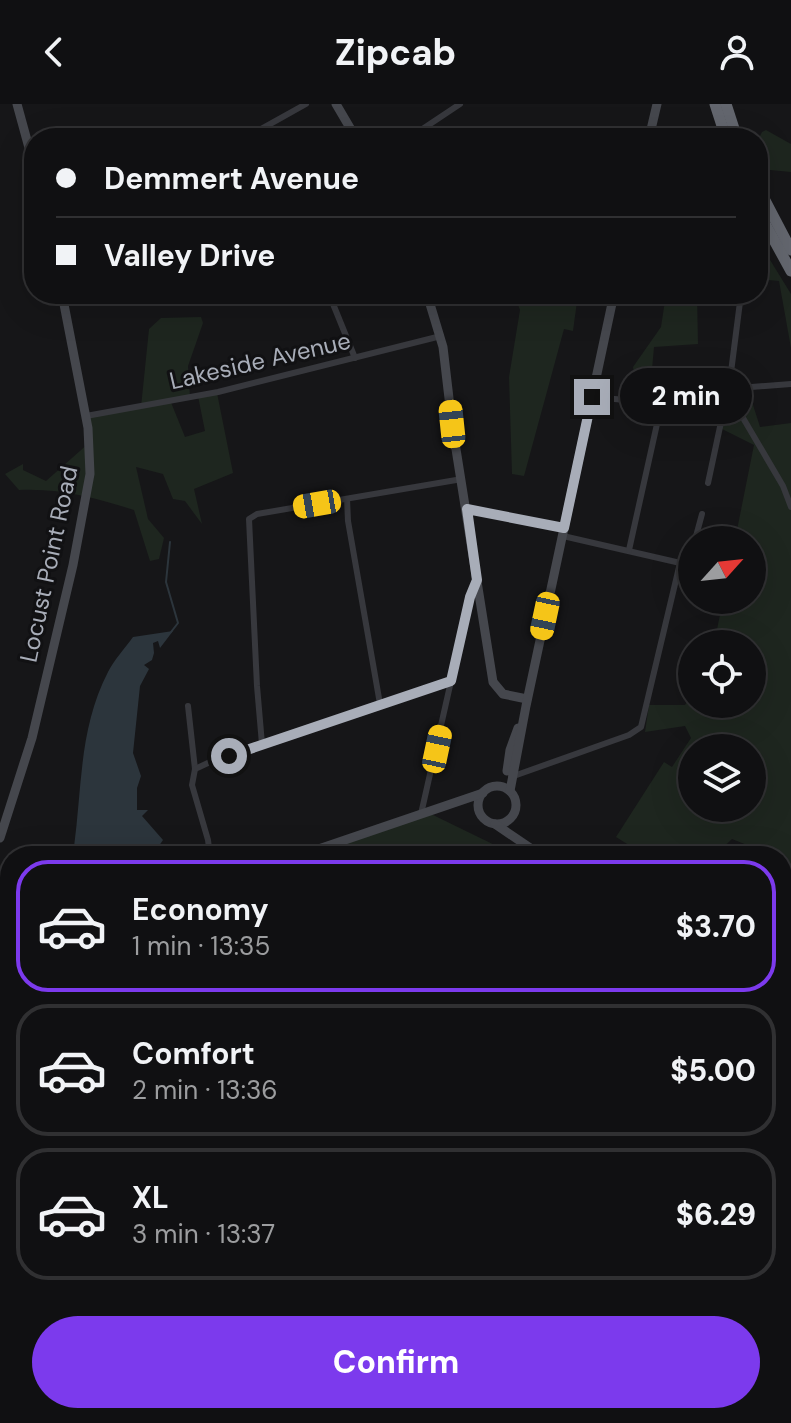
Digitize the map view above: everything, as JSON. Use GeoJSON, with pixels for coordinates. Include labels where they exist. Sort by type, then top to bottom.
{"type":"FeatureCollection","features":[{"type":"Feature","properties":{"kind":"highway"},"geometry":{"type":"LineString","coordinates":[[715,104],[723,128]]}},
{"type":"Feature","properties":{"kind":"highway"},"geometry":{"type":"LineString","coordinates":[[726,104],[734,128]]}},
{"type":"Feature","properties":{"kind":"highway"},"geometry":{"type":"LineString","coordinates":[[768,206],[791,250]]}},
{"type":"Feature","properties":{"kind":"highway"},"geometry":{"type":"LineString","coordinates":[[768,229],[791,271]]}},
{"type":"Feature","properties":{"kind":"street"},"geometry":{"type":"LineString","coordinates":[[17,104],[24,130]]}},
{"type":"Feature","properties":{"kind":"street"},"geometry":{"type":"LineString","coordinates":[[263,128],[306,104]]}},
{"type":"Feature","properties":{"kind":"street"},"geometry":{"type":"LineString","coordinates":[[336,104],[350,128]]}},
{"type":"Feature","properties":{"kind":"street"},"geometry":{"type":"LineString","coordinates":[[424,128],[460,104]]}},
{"type":"Feature","properties":{"kind":"street"},"geometry":{"type":"LineString","coordinates":[[651,128],[657,104]]}},
{"type":"Feature","properties":{"kind":"street","name":"Locust Point Road"},"geometry":{"type":"LineString","coordinates":[[0,838],[2,823],[32,738],[84,510],[91,459],[86,416],[64,304]]}},
{"type":"Feature","properties":{"kind":"street"},"geometry":{"type":"LineString","coordinates":[[333,304],[355,358]]}},
{"type":"Feature","properties":{"kind":"street"},"geometry":{"type":"LineString","coordinates":[[430,304],[441,336],[494,685],[503,694],[526,702]]}},
{"type":"Feature","properties":{"kind":"street"},"geometry":{"type":"LineString","coordinates":[[525,846],[510,829],[509,819],[516,805],[510,791],[511,777],[612,304]]}},
{"type":"Feature","properties":{"kind":"street"},"geometry":{"type":"LineString","coordinates":[[708,483],[739,304]]}},
{"type":"Feature","properties":{"kind":"street","name":"Lakeside Avenue"},"geometry":{"type":"LineString","coordinates":[[86,416],[218,392],[441,336]]}},
{"type":"Feature","properties":{"kind":"street"},"geometry":{"type":"LineString","coordinates":[[592,397],[637,401],[663,397],[678,384],[692,379],[706,380],[726,389],[791,384]]}},
{"type":"Feature","properties":{"kind":"street"},"geometry":{"type":"LineString","coordinates":[[726,389],[791,505]]}},
{"type":"Feature","properties":{"kind":"street"},"geometry":{"type":"LineString","coordinates":[[629,550],[663,397]]}},
{"type":"Feature","properties":{"kind":"street"},"geometry":{"type":"LineString","coordinates":[[262,744],[249,519],[257,514],[462,479]]}},
{"type":"Feature","properties":{"kind":"street"},"geometry":{"type":"LineString","coordinates":[[347,499],[348,521],[380,704]]}},
{"type":"Feature","properties":{"kind":"street"},"geometry":{"type":"LineString","coordinates":[[467,509],[678,562]]}},
{"type":"Feature","properties":{"kind":"street"},"geometry":{"type":"LineString","coordinates":[[699,526],[702,514]]}},
{"type":"Feature","properties":{"kind":"street"},"geometry":{"type":"LineString","coordinates":[[511,777],[629,735],[641,727],[678,571]]}},
{"type":"Feature","properties":{"kind":"street"},"geometry":{"type":"LineString","coordinates":[[421,814],[470,597],[477,580]]}},
{"type":"Feature","properties":{"kind":"street"},"geometry":{"type":"LineString","coordinates":[[195,769],[451,681]]}},
{"type":"Feature","properties":{"kind":"street"},"geometry":{"type":"LineString","coordinates":[[499,787],[506,780],[510,750],[526,702]]}},
{"type":"Feature","properties":{"kind":"street"},"geometry":{"type":"LineString","coordinates":[[188,706],[195,769],[192,785],[209,846]]}},
{"type":"Feature","properties":{"kind":"street"},"geometry":{"type":"LineString","coordinates":[[327,846],[490,788],[510,791]]}},
{"type":"Feature","properties":{"kind":"street"},"geometry":{"type":"LineString","coordinates":[[481,815],[478,805],[483,793]]}},
{"type":"Feature","properties":{"kind":"street"},"geometry":{"type":"LineString","coordinates":[[443,807],[468,807],[523,846]]}},
{"type":"Feature","properties":{"kind":"street"},"geometry":{"type":"LineString","coordinates":[[494,823],[509,819]]}},
{"type":"Feature","properties":{"kind":"shaded area"},"geometry":{"type":"Polygon","coordinates":[[[768,131],[791,144],[791,172],[768,170],[768,131]]]}},
{"type":"Feature","properties":{"kind":"shaded area"},"geometry":{"type":"Polygon","coordinates":[[[768,257],[791,294],[791,348],[779,281],[768,280],[768,257]]]}},
{"type":"Feature","properties":{"kind":"shaded area"},"geometry":{"type":"Polygon","coordinates":[[[518,304],[577,304],[573,331],[564,329],[524,476],[512,474],[509,377],[520,310],[518,304]]]}},
{"type":"Feature","properties":{"kind":"shaded area"},"geometry":{"type":"Polygon","coordinates":[[[664,304],[697,304],[698,344],[654,347],[649,402],[638,403],[633,367],[661,327],[664,304]]]}},
{"type":"Feature","properties":{"kind":"shaded area"},"geometry":{"type":"Polygon","coordinates":[[[201,317],[203,323],[188,366],[190,397],[170,400],[185,437],[205,431],[198,396],[217,393],[233,473],[194,489],[202,524],[185,501],[173,499],[163,474],[136,467],[148,519],[164,538],[159,559],[150,561],[134,510],[78,495],[19,490],[5,474],[23,464],[23,470],[46,481],[89,443],[86,417],[141,407],[149,329],[161,318],[201,317]]]}},
{"type":"Feature","properties":{"kind":"shaded area"},"geometry":{"type":"Polygon","coordinates":[[[748,389],[760,427],[791,423],[791,846],[750,846],[732,839],[725,846],[630,846],[616,837],[664,762],[672,767],[678,758],[678,822],[766,822],[766,734],[689,734],[685,726],[645,732],[649,705],[678,705],[678,718],[766,718],[766,630],[717,630],[720,614],[766,614],[766,526],[738,526],[754,445],[720,428],[727,390],[748,389]]]}},
{"type":"Feature","properties":{"kind":"shaded area"},"geometry":{"type":"Polygon","coordinates":[[[173,631],[160,648],[158,641],[153,643],[152,660],[144,665],[149,669],[140,686],[133,753],[141,776],[137,788],[137,810],[148,810],[142,816],[163,840],[159,846],[74,846],[83,758],[92,715],[108,672],[133,637],[173,631]]]}},
{"type":"Feature","properties":{"kind":"shaded area"},"geometry":{"type":"Polygon","coordinates":[[[431,814],[497,846],[339,846],[431,814]]]}},
{"type":"Feature","properties":{"kind":"waterway"},"geometry":{"type":"LineString","coordinates":[[170,542],[166,582],[178,623],[171,632]]}},
{"type":"Feature","properties":{"kind":"route"},"geometry":{"type":"LineString","coordinates":[[229,756],[451,681],[470,597],[477,580],[467,509],[564,528],[592,397]]}}]}
